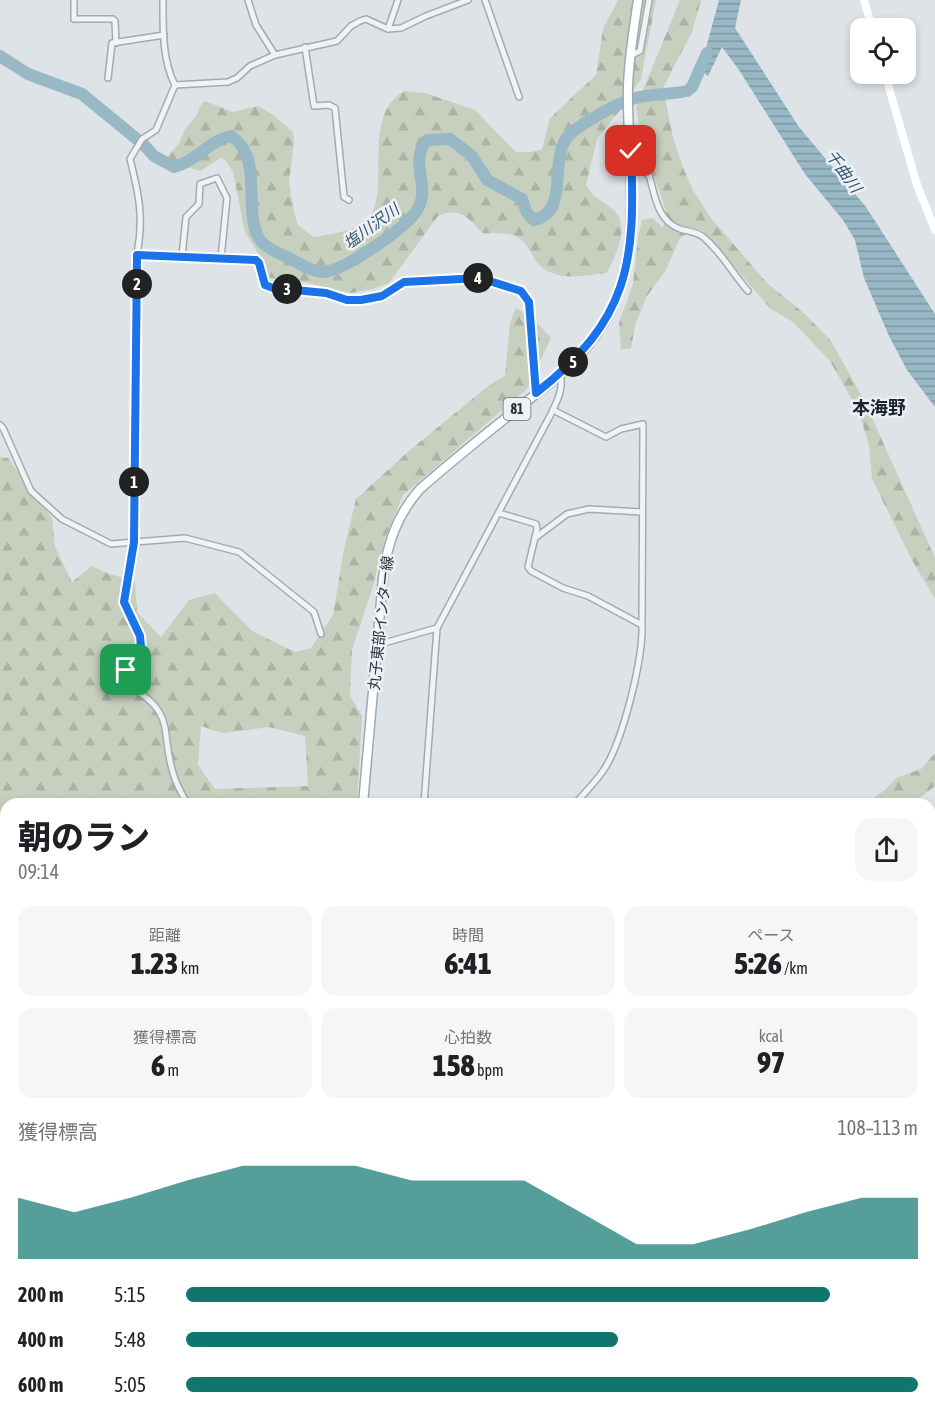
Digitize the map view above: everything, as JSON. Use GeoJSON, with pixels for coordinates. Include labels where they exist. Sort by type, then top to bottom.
{"type":"FeatureCollection","features":[{"type":"Feature","properties":{"kind":"main road","name":"丸子東部インター線"},"geometry":{"type":"LineString","coordinates":[[364,798],[386,557],[395,526],[402,512],[414,495],[426,484],[561,374],[600,331],[621,286],[631,232],[632,165],[628,86],[638,0]]}},
{"type":"Feature","properties":{"kind":"street"},"geometry":{"type":"LineString","coordinates":[[74,0],[74,19],[113,19],[115,21],[116,43]]}},
{"type":"Feature","properties":{"kind":"street"},"geometry":{"type":"LineString","coordinates":[[163,0],[164,35],[170,75],[175,85],[156,130],[142,139],[130,159],[140,199],[141,216],[137,255],[134,542],[124,602],[140,636],[141,647],[137,659],[126,670],[125,681],[127,685],[152,701],[161,713],[174,778],[184,798]]}},
{"type":"Feature","properties":{"kind":"street"},"geometry":{"type":"LineString","coordinates":[[248,0],[256,25],[275,55]]}},
{"type":"Feature","properties":{"kind":"street"},"geometry":{"type":"LineString","coordinates":[[388,29],[398,0]]}},
{"type":"Feature","properties":{"kind":"street"},"geometry":{"type":"LineString","coordinates":[[175,85],[228,82],[237,78],[250,66],[275,55],[336,42],[351,26],[366,19],[388,29],[401,28],[468,0]]}},
{"type":"Feature","properties":{"kind":"street"},"geometry":{"type":"LineString","coordinates":[[485,0],[519,97]]}},
{"type":"Feature","properties":{"kind":"street"},"geometry":{"type":"LineString","coordinates":[[630,57],[640,51],[649,0]]}},
{"type":"Feature","properties":{"kind":"street"},"geometry":{"type":"LineString","coordinates":[[864,0],[869,18]]}},
{"type":"Feature","properties":{"kind":"street"},"geometry":{"type":"LineString","coordinates":[[108,78],[112,44],[164,35]]}},
{"type":"Feature","properties":{"kind":"street"},"geometry":{"type":"LineString","coordinates":[[305,47],[314,106],[329,105],[335,108],[344,197],[349,200]]}},
{"type":"Feature","properties":{"kind":"street"},"geometry":{"type":"LineString","coordinates":[[888,84],[917,185],[935,230]]}},
{"type":"Feature","properties":{"kind":"street"},"geometry":{"type":"LineString","coordinates":[[632,165],[649,175],[662,216],[669,224],[700,234],[718,252],[747,291]]}},
{"type":"Feature","properties":{"kind":"street"},"geometry":{"type":"LineString","coordinates":[[182,256],[186,217],[199,204],[200,184],[217,178],[226,198],[220,258]]}},
{"type":"Feature","properties":{"kind":"street"},"geometry":{"type":"LineString","coordinates":[[137,255],[256,260],[259,263],[265,285],[273,288],[326,293],[347,300],[368,300],[382,296],[404,282],[480,278],[521,291],[529,302],[536,393]]}},
{"type":"Feature","properties":{"kind":"street"},"geometry":{"type":"LineString","coordinates":[[424,798],[437,628],[553,410],[561,391],[561,374]]}},
{"type":"Feature","properties":{"kind":"street"},"geometry":{"type":"LineString","coordinates":[[553,410],[606,437],[621,429],[643,424],[642,642],[617,743],[604,769],[580,798]]}},
{"type":"Feature","properties":{"kind":"street"},"geometry":{"type":"LineString","coordinates":[[0,425],[31,491],[62,519],[111,544],[185,538],[239,552],[314,612],[321,634]]}},
{"type":"Feature","properties":{"kind":"street"},"geometry":{"type":"LineString","coordinates":[[535,538],[567,514],[589,509],[641,512]]}},
{"type":"Feature","properties":{"kind":"street"},"geometry":{"type":"LineString","coordinates":[[499,513],[536,524],[528,567],[531,571],[563,588],[588,596],[642,625]]}},
{"type":"Feature","properties":{"kind":"street"},"geometry":{"type":"LineString","coordinates":[[377,645],[437,628]]}},
{"type":"Feature","properties":{"kind":"green space"},"geometry":{"type":"Polygon","coordinates":[[[618,0],[656,0],[641,79],[597,139],[586,185],[595,196],[617,214],[622,230],[618,248],[607,273],[569,276],[550,273],[536,261],[519,238],[507,234],[482,233],[468,218],[451,212],[438,216],[389,283],[373,289],[351,293],[300,281],[269,278],[258,253],[245,232],[233,172],[226,161],[221,158],[200,171],[171,162],[168,156],[179,143],[185,129],[205,101],[233,112],[258,106],[272,114],[293,132],[294,144],[289,181],[298,225],[313,237],[348,230],[366,221],[373,211],[377,198],[380,133],[383,117],[396,97],[404,91],[425,93],[475,110],[516,152],[532,152],[542,149],[550,118],[596,75],[603,29],[618,0]]]}},
{"type":"Feature","properties":{"kind":"green space"},"geometry":{"type":"Polygon","coordinates":[[[680,0],[701,0],[692,32],[663,88],[673,137],[684,170],[693,190],[711,218],[766,282],[805,314],[831,341],[864,400],[935,558],[935,599],[913,562],[872,479],[869,445],[859,412],[830,361],[793,322],[771,309],[703,231],[692,228],[679,240],[666,270],[647,296],[635,325],[631,349],[621,349],[619,323],[633,284],[642,220],[653,218],[663,228],[666,211],[642,141],[636,107],[680,0]]]}},
{"type":"Feature","properties":{"kind":"green space"},"geometry":{"type":"Polygon","coordinates":[[[516,307],[537,323],[551,338],[527,389],[403,495],[385,539],[373,586],[352,650],[350,696],[362,716],[357,798],[0,798],[0,457],[8,458],[52,518],[55,547],[72,582],[92,566],[109,574],[135,581],[137,612],[161,637],[189,600],[215,593],[252,631],[295,652],[311,648],[333,615],[344,549],[356,499],[409,451],[488,386],[505,376],[510,323],[516,307]],[[201,726],[198,765],[215,789],[308,786],[305,736],[269,727],[222,733],[201,726]]]}},
{"type":"Feature","properties":{"kind":"green space"},"geometry":{"type":"Polygon","coordinates":[[[935,753],[935,786],[920,798],[874,798],[896,778],[921,769],[935,753]]]}},
{"type":"Feature","properties":{"kind":"water"},"geometry":{"type":"Polygon","coordinates":[[[719,0],[741,0],[735,28],[799,127],[866,207],[935,314],[935,407],[907,370],[889,336],[864,278],[855,240],[843,220],[805,174],[739,70],[722,47],[708,76],[700,70],[719,0]]]}},
{"type":"Feature","properties":{"kind":"waterway","name":"塩川沢川"},"geometry":{"type":"LineString","coordinates":[[0,56],[28,74],[82,94],[144,145],[154,156],[174,167],[216,142],[231,136],[241,145],[247,156],[250,168],[253,222],[259,238],[272,250],[318,272],[323,272],[344,265],[372,249],[415,213],[422,195],[419,158],[427,140],[450,139],[472,156],[487,180],[522,199],[527,213],[534,220],[545,215],[552,206],[556,195],[560,155],[571,133],[600,114],[632,99],[687,91],[692,87],[707,53]]}},
{"type":"Feature","properties":{"kind":"district","name":"本海野"},"geometry":{"type":"Point","coordinates":[879,408]}},
{"type":"Feature","properties":{"kind":"route"},"geometry":{"type":"LineString","coordinates":[[126,670],[137,659],[141,647],[140,636],[124,602],[134,542],[137,255],[256,260],[259,263],[265,285],[273,288],[326,293],[347,300],[368,300],[382,296],[404,282],[480,278],[521,291],[529,302],[536,393],[561,374],[590,344],[603,326],[616,300],[627,263],[631,232],[631,151]]}},
{"type":"Feature","properties":{"kind":"water label","name":"千曲川"},"geometry":{"type":"Point","coordinates":[844,171]}}]}
